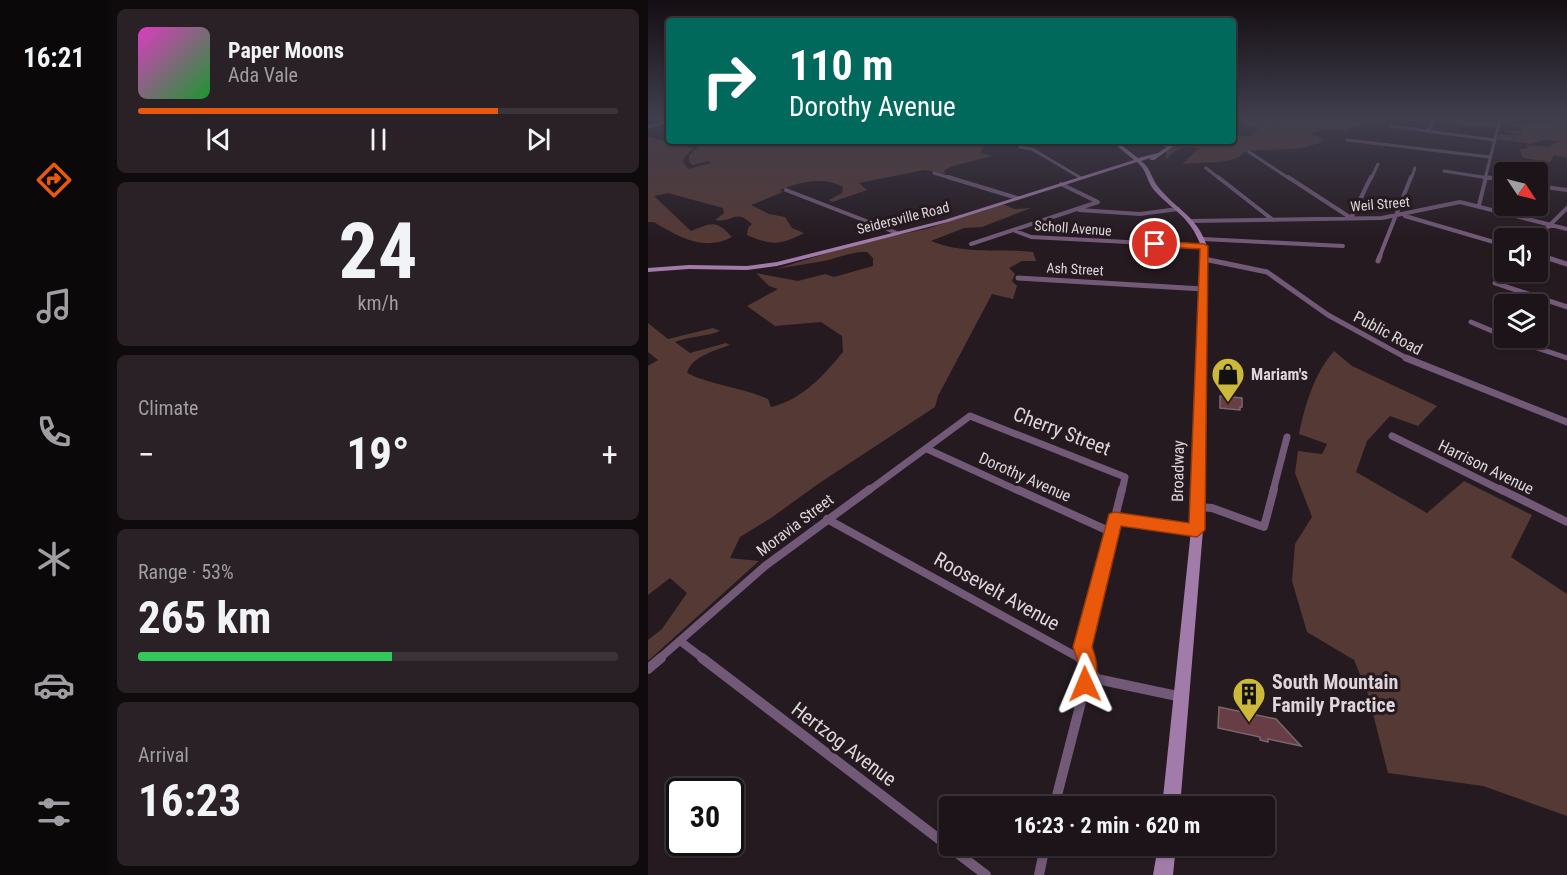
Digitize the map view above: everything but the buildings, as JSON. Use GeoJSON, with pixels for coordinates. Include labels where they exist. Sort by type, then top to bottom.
{"type":"FeatureCollection","features":[{"type":"Feature","properties":{"kind":"main road"},"geometry":{"type":"LineString","coordinates":[[1133,157],[1148,171],[1155,188],[1191,221],[1204,248]]}},
{"type":"Feature","properties":{"kind":"main road","name":"Seidersville Road"},"geometry":{"type":"LineString","coordinates":[[648,270],[764,267],[946,221],[1149,157]]}},
{"type":"Feature","properties":{"kind":"main road"},"geometry":{"type":"LineString","coordinates":[[1148,171],[1149,164],[1155,157]]}},
{"type":"Feature","properties":{"kind":"main road","name":"Broadway"},"geometry":{"type":"LineString","coordinates":[[1172,796],[1197,530],[1204,248]]}},
{"type":"Feature","properties":{"kind":"main road"},"geometry":{"type":"LineString","coordinates":[[1163,875],[1166,856]]}},
{"type":"Feature","properties":{"kind":"street"},"geometry":{"type":"LineString","coordinates":[[1046,157],[1082,178]]}},
{"type":"Feature","properties":{"kind":"street"},"geometry":{"type":"LineString","coordinates":[[1256,157],[1351,218],[1378,164]]}},
{"type":"Feature","properties":{"kind":"street"},"geometry":{"type":"LineString","coordinates":[[1479,205],[1490,157]]}},
{"type":"Feature","properties":{"kind":"street"},"geometry":{"type":"LineString","coordinates":[[1206,168],[1273,220]]}},
{"type":"Feature","properties":{"kind":"street"},"geometry":{"type":"LineString","coordinates":[[1378,261],[1415,168]]}},
{"type":"Feature","properties":{"kind":"street"},"geometry":{"type":"LineString","coordinates":[[1444,171],[1494,178]]}},
{"type":"Feature","properties":{"kind":"street"},"geometry":{"type":"LineString","coordinates":[[934,173],[1017,198]]}},
{"type":"Feature","properties":{"kind":"street"},"geometry":{"type":"LineString","coordinates":[[971,244],[1098,202],[1061,184]]}},
{"type":"Feature","properties":{"kind":"street"},"geometry":{"type":"LineString","coordinates":[[1548,187],[1567,190]]}},
{"type":"Feature","properties":{"kind":"street"},"geometry":{"type":"LineString","coordinates":[[786,190],[897,233]]}},
{"type":"Feature","properties":{"kind":"street","name":"Weil Street"},"geometry":{"type":"LineString","coordinates":[[1191,221],[1394,216],[1455,203],[1479,205],[1567,229]]}},
{"type":"Feature","properties":{"kind":"street"},"geometry":{"type":"LineString","coordinates":[[1548,228],[1567,208]]}},
{"type":"Feature","properties":{"kind":"street"},"geometry":{"type":"LineString","coordinates":[[1074,210],[1140,214],[1178,209]]}},
{"type":"Feature","properties":{"kind":"street"},"geometry":{"type":"LineString","coordinates":[[1403,215],[1494,242]]}},
{"type":"Feature","properties":{"kind":"street","name":"Scholl Avenue"},"geometry":{"type":"LineString","coordinates":[[1013,230],[1031,237],[1204,248]]}},
{"type":"Feature","properties":{"kind":"street"},"geometry":{"type":"LineString","coordinates":[[1204,248],[1344,246]]}},
{"type":"Feature","properties":{"kind":"street","name":"Public Road"},"geometry":{"type":"LineString","coordinates":[[1204,248],[1238,264],[1267,272],[1328,315],[1403,357],[1567,422]]}},
{"type":"Feature","properties":{"kind":"street"},"geometry":{"type":"LineString","coordinates":[[1548,258],[1567,264]]}},
{"type":"Feature","properties":{"kind":"street","name":"Ash Street"},"geometry":{"type":"LineString","coordinates":[[1018,278],[1203,289]]}},
{"type":"Feature","properties":{"kind":"street"},"geometry":{"type":"LineString","coordinates":[[1496,282],[1567,308]]}},
{"type":"Feature","properties":{"kind":"street"},"geometry":{"type":"LineString","coordinates":[[1471,322],[1494,332]]}},
{"type":"Feature","properties":{"kind":"street"},"geometry":{"type":"LineString","coordinates":[[1538,348],[1567,358]]}},
{"type":"Feature","properties":{"kind":"street","name":"Moravia Street"},"geometry":{"type":"LineString","coordinates":[[648,669],[765,566],[970,416]]}},
{"type":"Feature","properties":{"kind":"street","name":"Cherry Street"},"geometry":{"type":"LineString","coordinates":[[970,416],[1125,477],[1083,647],[1089,671],[1057,796]]}},
{"type":"Feature","properties":{"kind":"street","name":"Harrison Avenue"},"geometry":{"type":"LineString","coordinates":[[1392,436],[1566,519]]}},
{"type":"Feature","properties":{"kind":"street"},"geometry":{"type":"LineString","coordinates":[[1197,507],[1212,508],[1264,527],[1287,437]]}},
{"type":"Feature","properties":{"kind":"street","name":"Dorothy Avenue"},"geometry":{"type":"LineString","coordinates":[[927,449],[1111,532]]}},
{"type":"Feature","properties":{"kind":"street"},"geometry":{"type":"LineString","coordinates":[[1114,518],[1197,530]]}},
{"type":"Feature","properties":{"kind":"street","name":"Roosevelt Avenue"},"geometry":{"type":"LineString","coordinates":[[827,519],[1078,657],[1097,679],[1182,697]]}},
{"type":"Feature","properties":{"kind":"street","name":"Hertzog Avenue"},"geometry":{"type":"LineString","coordinates":[[680,641],[986,875]]}},
{"type":"Feature","properties":{"kind":"street"},"geometry":{"type":"LineString","coordinates":[[1039,875],[1044,856]]}},
{"type":"Feature","properties":{"kind":"shaded area"},"geometry":{"type":"Polygon","coordinates":[[[648,157],[685,157],[683,162],[688,169],[712,163],[708,161],[693,165],[689,162],[689,157],[989,157],[950,167],[944,171],[946,174],[924,170],[859,183],[867,190],[832,202],[829,200],[842,193],[843,187],[820,181],[780,190],[783,192],[751,205],[769,214],[785,217],[792,228],[804,233],[782,242],[763,241],[747,235],[748,228],[752,224],[741,217],[715,220],[724,213],[723,208],[668,193],[654,196],[691,231],[713,224],[721,227],[732,237],[712,243],[702,243],[682,237],[654,222],[648,222],[648,157]]]}},
{"type":"Feature","properties":{"kind":"shaded area"},"geometry":{"type":"Polygon","coordinates":[[[1190,157],[1239,157],[1217,162],[1182,164],[1190,157]]]}},
{"type":"Feature","properties":{"kind":"shaded area"},"geometry":{"type":"Polygon","coordinates":[[[1522,157],[1553,157],[1550,162],[1522,157]]]}},
{"type":"Feature","properties":{"kind":"shaded area"},"geometry":{"type":"Polygon","coordinates":[[[1003,204],[1014,209],[1031,208],[982,227],[964,228],[931,241],[969,250],[1033,252],[1036,261],[1022,261],[1009,268],[1015,274],[1012,281],[1017,286],[1013,299],[992,294],[938,396],[935,407],[740,537],[730,558],[759,561],[648,661],[648,640],[662,629],[687,593],[670,578],[648,595],[648,366],[658,360],[648,352],[648,323],[668,339],[713,328],[720,331],[675,342],[690,353],[726,343],[730,345],[699,358],[687,373],[768,399],[771,407],[782,404],[812,386],[843,352],[842,336],[821,322],[775,326],[747,306],[778,289],[769,286],[756,273],[798,281],[825,274],[834,277],[873,266],[873,258],[867,252],[856,253],[776,269],[860,243],[926,229],[1003,204]]]}},
{"type":"Feature","properties":{"kind":"shaded area"},"geometry":{"type":"Polygon","coordinates":[[[1334,351],[1352,366],[1437,406],[1418,426],[1390,416],[1367,441],[1356,472],[1427,513],[1464,481],[1532,515],[1511,557],[1567,594],[1567,816],[1483,786],[1388,773],[1368,694],[1354,660],[1307,632],[1292,581],[1295,544],[1312,517],[1295,473],[1298,451],[1322,454],[1327,444],[1299,434],[1311,390],[1334,351]]]}},
{"type":"Feature","properties":{"kind":"place","name":"Mariam's"},"geometry":{"type":"Point","coordinates":[1228,403]}},
{"type":"Feature","properties":{"kind":"place","name":"South Mountain Family Practice"},"geometry":{"type":"Point","coordinates":[1249,723]}},
{"type":"Feature","properties":{"kind":"route"},"geometry":{"type":"LineString","coordinates":[[1085,684],[1089,664],[1083,653],[1083,647],[1114,518],[1197,530],[1204,246],[1155,244]]}}]}
